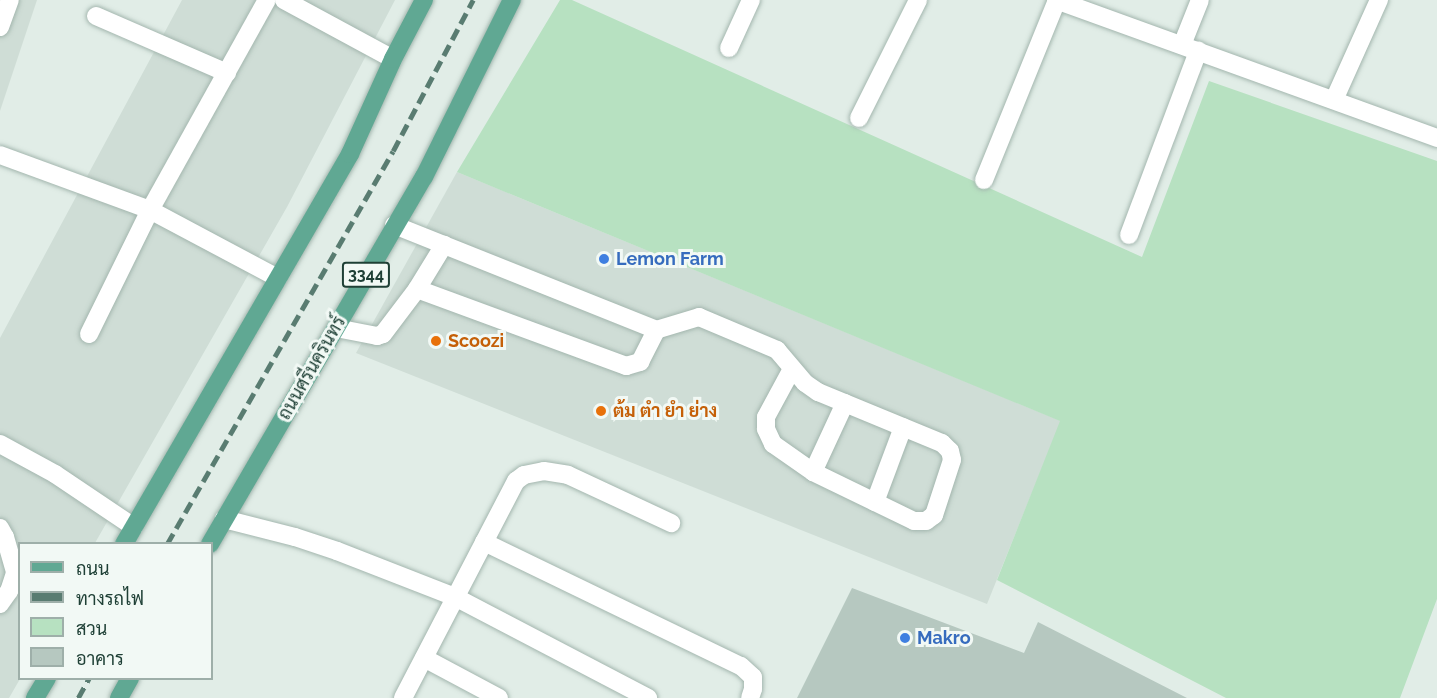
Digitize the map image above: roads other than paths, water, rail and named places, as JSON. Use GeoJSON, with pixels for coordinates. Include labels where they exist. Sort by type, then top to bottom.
{"type":"FeatureCollection","features":[{"type":"Feature","properties":{"kind":"main road"},"geometry":{"type":"LineString","coordinates":[[125,542],[350,154],[393,59],[424,0]]}},
{"type":"Feature","properties":{"kind":"main road","name":"ถนนศรีนครินทร์"},"geometry":{"type":"LineString","coordinates":[[211,542],[424,177],[512,0]]}},
{"type":"Feature","properties":{"kind":"main road"},"geometry":{"type":"LineString","coordinates":[[35,698],[46,680]]}},
{"type":"Feature","properties":{"kind":"main road"},"geometry":{"type":"LineString","coordinates":[[119,698],[129,680]]}},
{"type":"Feature","properties":{"kind":"street"},"geometry":{"type":"LineString","coordinates":[[0,27],[10,0]]}},
{"type":"Feature","properties":{"kind":"street"},"geometry":{"type":"LineString","coordinates":[[89,334],[150,210],[267,0]]}},
{"type":"Feature","properties":{"kind":"street"},"geometry":{"type":"LineString","coordinates":[[284,0],[393,59]]}},
{"type":"Feature","properties":{"kind":"street"},"geometry":{"type":"LineString","coordinates":[[729,48],[751,0]]}},
{"type":"Feature","properties":{"kind":"street"},"geometry":{"type":"LineString","coordinates":[[859,118],[918,0]]}},
{"type":"Feature","properties":{"kind":"street"},"geometry":{"type":"LineString","coordinates":[[984,180],[1057,0],[1437,138]]}},
{"type":"Feature","properties":{"kind":"street"},"geometry":{"type":"LineString","coordinates":[[1129,235],[1190,48],[1200,0]]}},
{"type":"Feature","properties":{"kind":"street"},"geometry":{"type":"LineString","coordinates":[[1334,100],[1379,0]]}},
{"type":"Feature","properties":{"kind":"street"},"geometry":{"type":"LineString","coordinates":[[96,16],[226,73]]}},
{"type":"Feature","properties":{"kind":"street"},"geometry":{"type":"LineString","coordinates":[[0,155],[150,210],[278,278]]}},
{"type":"Feature","properties":{"kind":"street"},"geometry":{"type":"LineString","coordinates":[[394,225],[656,330],[699,317],[777,350],[792,369],[818,392],[942,443],[950,451],[952,460],[934,515],[926,521],[914,521],[813,472],[773,444],[766,429],[766,417],[792,369]]}},
{"type":"Feature","properties":{"kind":"street"},"geometry":{"type":"LineString","coordinates":[[336,327],[377,336],[384,334],[417,290],[444,245]]}},
{"type":"Feature","properties":{"kind":"street"},"geometry":{"type":"LineString","coordinates":[[417,290],[626,366],[640,362],[656,330]]}},
{"type":"Feature","properties":{"kind":"street"},"geometry":{"type":"LineString","coordinates":[[813,472],[845,403]]}},
{"type":"Feature","properties":{"kind":"street"},"geometry":{"type":"LineString","coordinates":[[875,502],[903,427]]}},
{"type":"Feature","properties":{"kind":"street"},"geometry":{"type":"LineString","coordinates":[[0,444],[47,469],[134,527]]}},
{"type":"Feature","properties":{"kind":"street"},"geometry":{"type":"LineString","coordinates":[[403,698],[516,482],[524,475],[552,471],[577,479],[671,523]]}},
{"type":"Feature","properties":{"kind":"street"},"geometry":{"type":"LineString","coordinates":[[224,519],[295,537],[337,551],[455,597],[648,698]]}},
{"type":"Feature","properties":{"kind":"street"},"geometry":{"type":"LineString","coordinates":[[0,528],[5,537],[15,573],[10,597]]}},
{"type":"Feature","properties":{"kind":"street"},"geometry":{"type":"LineString","coordinates":[[484,542],[741,666],[753,677],[754,683],[750,698]]}},
{"type":"Feature","properties":{"kind":"street"},"geometry":{"type":"LineString","coordinates":[[424,658],[499,698]]}},
{"type":"Feature","properties":{"kind":"railway"},"geometry":{"type":"LineString","coordinates":[[168,542],[393,151],[473,0]]}},
{"type":"Feature","properties":{"kind":"railway"},"geometry":{"type":"LineString","coordinates":[[78,698],[88,680]]}},
{"type":"Feature","properties":{"kind":"place","name":"Lemon Farm"},"geometry":{"type":"Point","coordinates":[604,259]}},
{"type":"Feature","properties":{"kind":"place","name":"Scoozi"},"geometry":{"type":"Point","coordinates":[436,341]}},
{"type":"Feature","properties":{"kind":"place","name":"ต้ม ตำ ยำ ย่าง"},"geometry":{"type":"Point","coordinates":[601,411]}},
{"type":"Feature","properties":{"kind":"place","name":"Makro"},"geometry":{"type":"Point","coordinates":[905,638]}}]}
